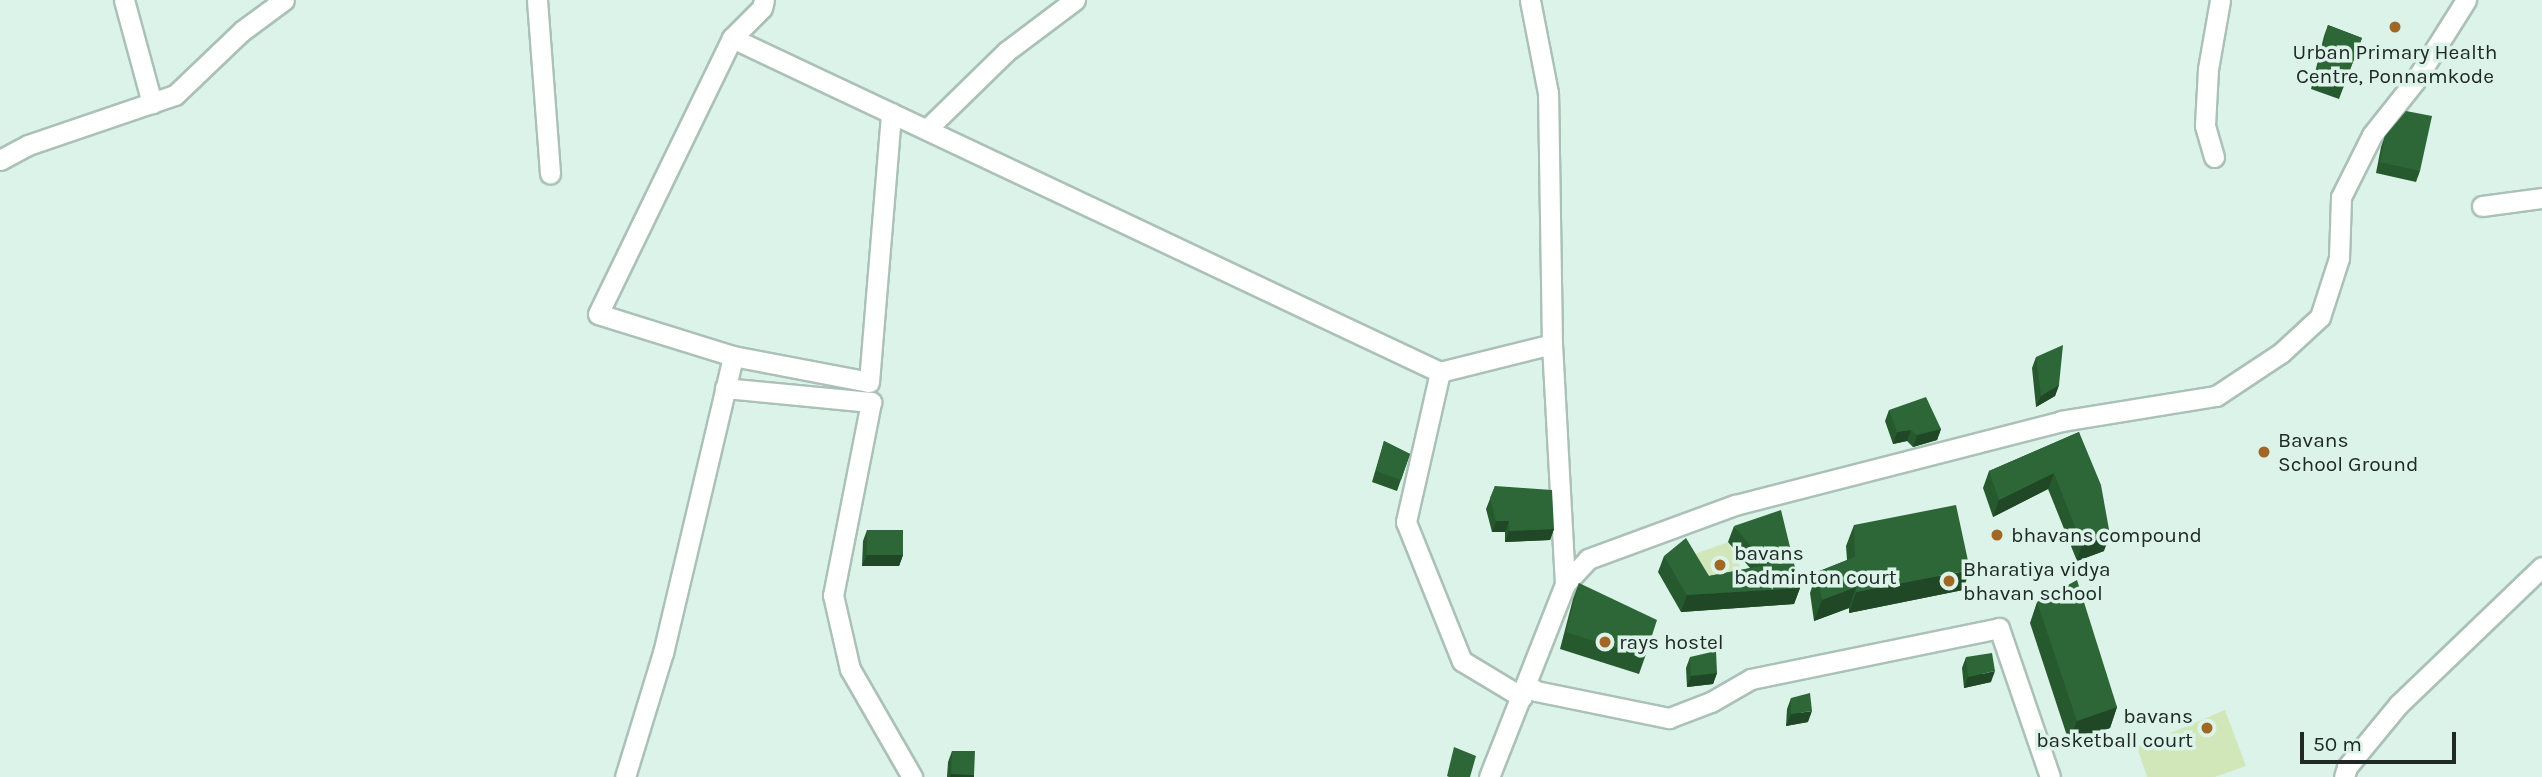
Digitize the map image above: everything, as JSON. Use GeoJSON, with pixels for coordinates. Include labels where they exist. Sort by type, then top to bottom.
{"type":"FeatureCollection","features":[{"type":"Feature","properties":{"kind":"street"},"geometry":{"type":"LineString","coordinates":[[124,0],[152,103]]}},
{"type":"Feature","properties":{"kind":"street"},"geometry":{"type":"LineString","coordinates":[[0,160],[28,145],[175,95],[242,31],[284,0]]}},
{"type":"Feature","properties":{"kind":"street"},"geometry":{"type":"LineString","coordinates":[[537,0],[550,174]]}},
{"type":"Feature","properties":{"kind":"street"},"geometry":{"type":"LineString","coordinates":[[764,0],[762,8],[732,38],[598,314],[733,356],[869,382],[891,113]]}},
{"type":"Feature","properties":{"kind":"street"},"geometry":{"type":"LineString","coordinates":[[927,129],[1007,51],[1074,0]]}},
{"type":"Feature","properties":{"kind":"street"},"geometry":{"type":"LineString","coordinates":[[1530,0],[1548,93],[1552,344],[1566,584]]}},
{"type":"Feature","properties":{"kind":"street"},"geometry":{"type":"LineString","coordinates":[[2214,158],[2205,125],[2208,69],[2220,0]]}},
{"type":"Feature","properties":{"kind":"street"},"geometry":{"type":"LineString","coordinates":[[1489,777],[1566,584],[1588,559],[1735,505],[2061,421],[2216,396],[2281,353],[2320,317],[2339,258],[2341,197],[2372,135],[2415,81],[2466,0]]}},
{"type":"Feature","properties":{"kind":"street"},"geometry":{"type":"LineString","coordinates":[[732,38],[1440,372],[1552,344]]}},
{"type":"Feature","properties":{"kind":"street"},"geometry":{"type":"LineString","coordinates":[[2482,206],[2542,198]]}},
{"type":"Feature","properties":{"kind":"street"},"geometry":{"type":"LineString","coordinates":[[625,777],[663,653],[733,356]]}},
{"type":"Feature","properties":{"kind":"street"},"geometry":{"type":"LineString","coordinates":[[1440,372],[1406,522],[1462,661],[1524,691],[1536,691],[1669,718],[1711,702],[1751,679],[1989,626],[1999,628],[2050,777]]}},
{"type":"Feature","properties":{"kind":"street"},"geometry":{"type":"LineString","coordinates":[[725,388],[871,402],[833,595],[849,669],[912,777]]}},
{"type":"Feature","properties":{"kind":"street"},"geometry":{"type":"LineString","coordinates":[[2344,777],[2347,767],[2399,704],[2542,567]]}},
{"type":"Feature","properties":{"kind":"green space","name":"bavans badminton court"},"geometry":{"type":"Polygon","coordinates":[[[1728,542],[1745,576],[1707,579],[1695,554],[1728,542]]]}},
{"type":"Feature","properties":{"kind":"green space","name":"bavans basketball court"},"geometry":{"type":"Polygon","coordinates":[[[2225,710],[2246,766],[2215,777],[2147,777],[2137,747],[2225,710]]]}},
{"type":"Feature","properties":{"kind":"building"},"geometry":{"type":"Polygon","coordinates":[[[2328,25],[2362,38],[2343,88],[2315,78],[2328,25]]]}},
{"type":"Feature","properties":{"kind":"building"},"geometry":{"type":"Polygon","coordinates":[[[2406,111],[2432,116],[2420,171],[2380,162],[2385,136],[2406,111]]]}},
{"type":"Feature","properties":{"kind":"building"},"geometry":{"type":"Polygon","coordinates":[[[2063,345],[2059,385],[2041,396],[2036,357],[2063,345]]]}},
{"type":"Feature","properties":{"kind":"building"},"geometry":{"type":"Polygon","coordinates":[[[1926,397],[1941,429],[1917,435],[1911,430],[1897,432],[1889,410],[1926,397]]]}},
{"type":"Feature","properties":{"kind":"building"},"geometry":{"type":"Polygon","coordinates":[[[2079,432],[2101,485],[2110,535],[2082,545],[2054,473],[1999,500],[1989,471],[2079,432]]]}},
{"type":"Feature","properties":{"kind":"building"},"geometry":{"type":"Polygon","coordinates":[[[1384,441],[1410,454],[1401,480],[1376,471],[1384,441]]]}},
{"type":"Feature","properties":{"kind":"building"},"geometry":{"type":"Polygon","coordinates":[[[1495,486],[1552,490],[1554,529],[1509,531],[1509,521],[1496,521],[1490,498],[1495,486]]]}},
{"type":"Feature","properties":{"kind":"building"},"geometry":{"type":"Polygon","coordinates":[[[1956,505],[1970,570],[1856,592],[1856,587],[1822,600],[1817,572],[1855,557],[1854,525],[1956,505]]]}},
{"type":"Feature","properties":{"kind":"building"},"geometry":{"type":"Polygon","coordinates":[[[1781,510],[1800,588],[1687,595],[1664,556],[1686,538],[1709,576],[1767,565],[1734,526],[1781,510]]]}},
{"type":"Feature","properties":{"kind":"building"},"geometry":{"type":"Polygon","coordinates":[[[867,530],[903,530],[903,555],[867,555],[867,530]]]}},
{"type":"Feature","properties":{"kind":"building"},"geometry":{"type":"Polygon","coordinates":[[[2077,580],[2117,707],[2077,721],[2037,602],[2077,580]]]}},
{"type":"Feature","properties":{"kind":"building"},"geometry":{"type":"Polygon","coordinates":[[[1579,583],[1657,620],[1645,657],[1566,632],[1579,583]]]}},
{"type":"Feature","properties":{"kind":"building"},"geometry":{"type":"Polygon","coordinates":[[[1716,651],[1717,673],[1691,676],[1690,657],[1716,651]]]}},
{"type":"Feature","properties":{"kind":"building"},"geometry":{"type":"Polygon","coordinates":[[[1992,653],[1995,671],[1968,677],[1966,657],[1992,653]]]}},
{"type":"Feature","properties":{"kind":"building"},"geometry":{"type":"Polygon","coordinates":[[[1810,693],[1812,711],[1791,714],[1791,698],[1810,693]]]}},
{"type":"Feature","properties":{"kind":"building"},"geometry":{"type":"Polygon","coordinates":[[[1454,747],[1476,756],[1470,777],[1447,776],[1454,747]]]}},
{"type":"Feature","properties":{"kind":"building"},"geometry":{"type":"Polygon","coordinates":[[[952,751],[975,751],[974,775],[951,774],[952,751]]]}},
{"type":"Feature","properties":{"kind":"place","name":"Urban Primary Health Centre, Ponnamkode"},"geometry":{"type":"Point","coordinates":[2395,27]}},
{"type":"Feature","properties":{"kind":"place","name":"Bavans School Ground"},"geometry":{"type":"Point","coordinates":[2264,452]}},
{"type":"Feature","properties":{"kind":"place","name":"bhavans compound"},"geometry":{"type":"Point","coordinates":[1997,535]}},
{"type":"Feature","properties":{"kind":"place","name":"bavans badminton court"},"geometry":{"type":"Point","coordinates":[1720,565]}},
{"type":"Feature","properties":{"kind":"place","name":"Bharatiya vidya bhavan school"},"geometry":{"type":"Point","coordinates":[1949,581]}},
{"type":"Feature","properties":{"kind":"place","name":"rays hostel"},"geometry":{"type":"Point","coordinates":[1605,642]}},
{"type":"Feature","properties":{"kind":"place","name":"bavans basketball court"},"geometry":{"type":"Point","coordinates":[2207,728]}}]}
